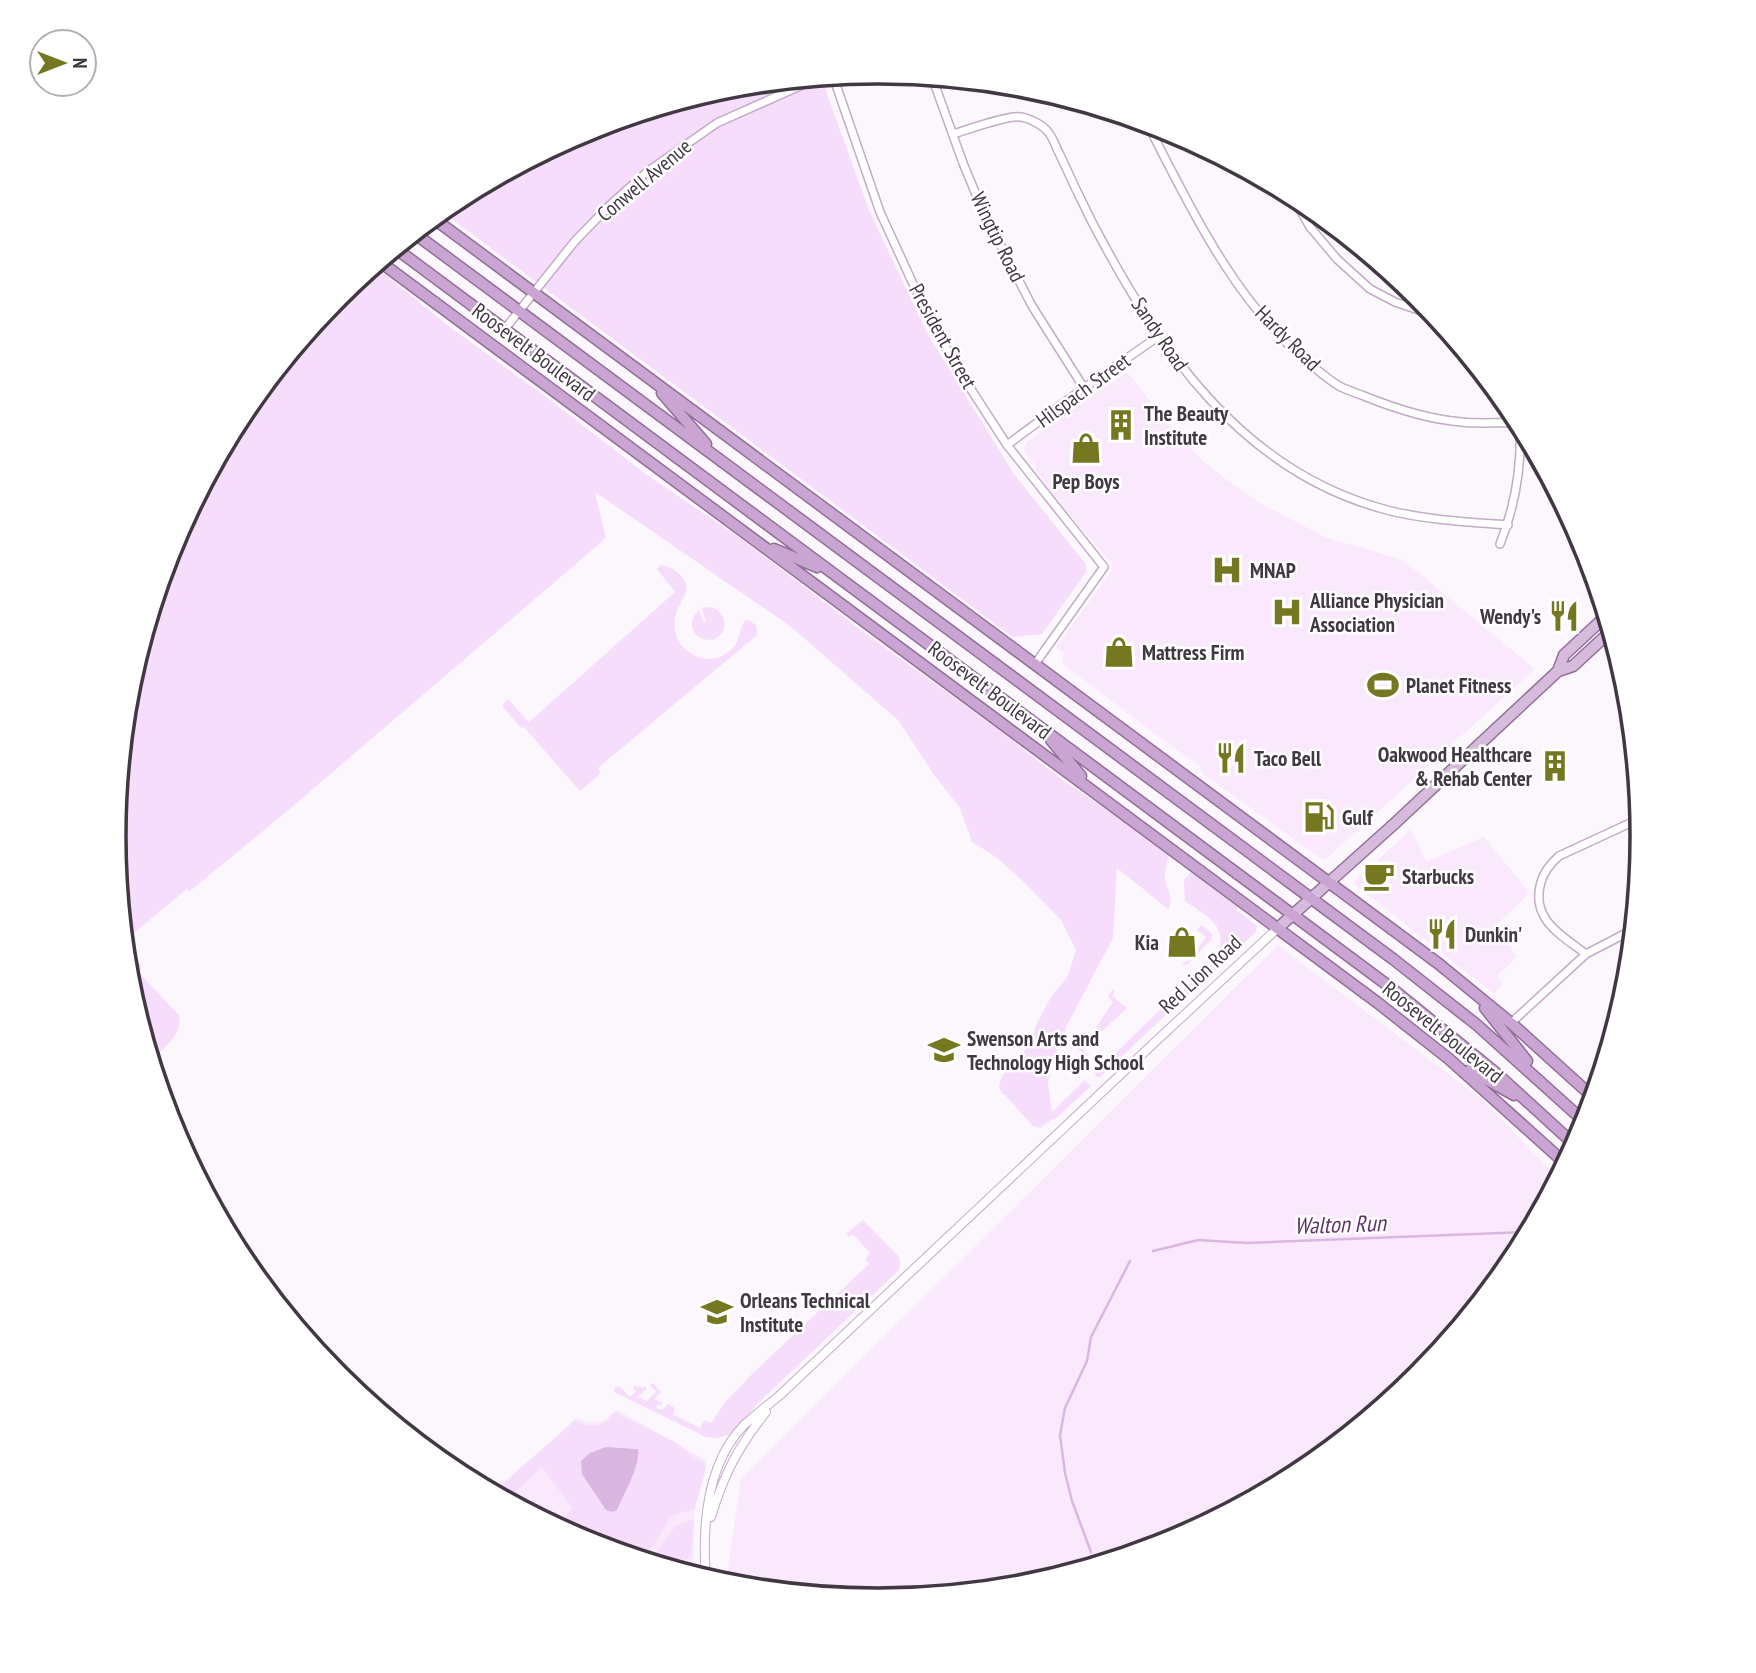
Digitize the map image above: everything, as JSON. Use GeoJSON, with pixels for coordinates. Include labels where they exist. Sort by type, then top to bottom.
{"type":"FeatureCollection","features":[{"type":"Feature","properties":{"kind":"highway"},"geometry":{"type":"LineString","coordinates":[[442,224],[1330,883],[1470,989],[1586,1091]]}},
{"type":"Feature","properties":{"kind":"highway","name":"Roosevelt Boulevard"},"geometry":{"type":"LineString","coordinates":[[422,239],[1435,992],[1494,1040],[1577,1114]]}},
{"type":"Feature","properties":{"kind":"highway","name":"Roosevelt Boulevard"},"geometry":{"type":"LineString","coordinates":[[403,254],[1426,1015],[1567,1138]]}},
{"type":"Feature","properties":{"kind":"highway","name":"Roosevelt Boulevard"},"geometry":{"type":"LineString","coordinates":[[387,267],[1378,1003],[1449,1059],[1558,1157]]}},
{"type":"Feature","properties":{"kind":"highway"},"geometry":{"type":"LineString","coordinates":[[648,377],[720,460]]}},
{"type":"Feature","properties":{"kind":"highway"},"geometry":{"type":"LineString","coordinates":[[759,543],[835,575]]}},
{"type":"Feature","properties":{"kind":"highway"},"geometry":{"type":"LineString","coordinates":[[1038,725],[1096,793]]}},
{"type":"Feature","properties":{"kind":"highway"},"geometry":{"type":"LineString","coordinates":[[1470,989],[1546,1085]]}},
{"type":"Feature","properties":{"kind":"highway"},"geometry":{"type":"LineString","coordinates":[[1449,1059],[1530,1103]]}},
{"type":"Feature","properties":{"kind":"main road","name":"Red Lion Road"},"geometry":{"type":"LineString","coordinates":[[1558,671],[1564,655],[1599,622]]}},
{"type":"Feature","properties":{"kind":"main road","name":"Red Lion Road"},"geometry":{"type":"LineString","coordinates":[[1278,928],[1558,671],[1573,666],[1604,638]]}},
{"type":"Feature","properties":{"kind":"street","name":"President Street"},"geometry":{"type":"LineString","coordinates":[[836,86],[880,212],[954,363],[1007,444],[1104,567],[1035,664]]}},
{"type":"Feature","properties":{"kind":"street","name":"Wingtip Road"},"geometry":{"type":"LineString","coordinates":[[936,87],[982,209],[1032,306],[1084,388]]}},
{"type":"Feature","properties":{"kind":"street","name":"Conwell Avenue"},"geometry":{"type":"LineString","coordinates":[[504,330],[575,241],[628,188],[666,157],[717,123],[795,89]]}},
{"type":"Feature","properties":{"kind":"street","name":"Sandy Road"},"geometry":{"type":"LineString","coordinates":[[953,134],[1010,117],[1036,122],[1049,132],[1091,221],[1159,336],[1187,375],[1221,413],[1255,443],[1287,466],[1342,495],[1386,510],[1444,521],[1508,525]]}},
{"type":"Feature","properties":{"kind":"street","name":"Hardy Road"},"geometry":{"type":"LineString","coordinates":[[1154,136],[1199,222],[1240,287],[1280,337],[1319,371],[1339,386],[1398,410],[1444,420],[1507,423]]}},
{"type":"Feature","properties":{"kind":"street"},"geometry":{"type":"LineString","coordinates":[[1304,217],[1337,259],[1370,289],[1414,309]]}},
{"type":"Feature","properties":{"kind":"street","name":"Hilspach Street"},"geometry":{"type":"LineString","coordinates":[[1007,444],[1159,336]]}},
{"type":"Feature","properties":{"kind":"street"},"geometry":{"type":"LineString","coordinates":[[1500,544],[1513,508],[1520,470],[1520,444]]}},
{"type":"Feature","properties":{"kind":"street"},"geometry":{"type":"LineString","coordinates":[[1586,954],[1549,925],[1542,915],[1538,890],[1543,875],[1549,864],[1559,856],[1630,823]]}},
{"type":"Feature","properties":{"kind":"street","name":"Red Lion Road"},"geometry":{"type":"LineString","coordinates":[[705,1538],[710,1495],[717,1471],[724,1454],[744,1425],[779,1396],[1278,928]]}},
{"type":"Feature","properties":{"kind":"street"},"geometry":{"type":"LineString","coordinates":[[1511,1023],[1586,954],[1624,934]]}},
{"type":"Feature","properties":{"kind":"street","name":"Red Lion Road"},"geometry":{"type":"LineString","coordinates":[[705,1538],[723,1479],[738,1449],[779,1396]]}},
{"type":"Feature","properties":{"kind":"street"},"geometry":{"type":"LineString","coordinates":[[705,1538],[706,1569]]}},
{"type":"Feature","properties":{"kind":"shaded area"},"geometry":{"type":"Polygon","coordinates":[[[824,86],[869,210],[927,333],[1014,474],[1085,563],[1087,571],[1042,634],[1013,637],[450,218],[545,162],[636,124],[731,98],[824,86]]]}},
{"type":"Feature","properties":{"kind":"shaded area"},"geometry":{"type":"Polygon","coordinates":[[[381,272],[647,475],[740,538],[1065,782],[1169,855],[1165,877],[1171,898],[1168,909],[1117,868],[1113,938],[1067,1025],[1053,1061],[1048,1084],[1052,1112],[1085,1080],[1091,1086],[1054,1120],[1053,1118],[1040,1128],[1033,1126],[1002,1094],[999,1086],[1006,1071],[1031,1044],[1037,1023],[1051,997],[1067,978],[1076,950],[1061,920],[996,857],[972,842],[960,808],[898,720],[790,626],[595,492],[606,538],[286,812],[189,892],[187,889],[132,934],[127,886],[127,787],[140,690],[165,595],[203,504],[252,418],[312,340],[381,272]]]}},
{"type":"Feature","properties":{"kind":"shaded area"},"geometry":{"type":"Polygon","coordinates":[[[1127,372],[1203,461],[1228,481],[1262,504],[1325,537],[1403,560],[1535,669],[1326,859],[1323,860],[1202,773],[1200,766],[1064,665],[1064,653],[1056,647],[1113,569],[1111,563],[1036,471],[1036,466],[1024,451],[1024,447],[1027,442],[1127,372]]]}},
{"type":"Feature","properties":{"kind":"shaded area"},"geometry":{"type":"Polygon","coordinates":[[[661,565],[676,571],[686,584],[687,589],[674,622],[678,640],[690,653],[709,659],[725,654],[736,644],[746,619],[755,625],[757,635],[598,768],[601,773],[580,791],[502,706],[508,699],[529,722],[675,592],[657,569],[661,565]]]}},
{"type":"Feature","properties":{"kind":"shaded area"},"geometry":{"type":"Polygon","coordinates":[[[702,608],[714,608],[722,615],[724,629],[719,636],[706,640],[694,632],[692,626],[693,618],[699,610],[704,623],[706,622],[702,608]]]}},
{"type":"Feature","properties":{"kind":"shaded area"},"geometry":{"type":"Polygon","coordinates":[[[1411,829],[1426,862],[1484,837],[1530,893],[1495,926],[1517,957],[1497,976],[1503,983],[1494,994],[1353,883],[1411,829]]]}},
{"type":"Feature","properties":{"kind":"shaded area"},"geometry":{"type":"Polygon","coordinates":[[[1191,872],[1238,907],[1237,910],[1257,926],[1255,933],[1179,1003],[1175,998],[1224,952],[1219,946],[1219,931],[1216,925],[1185,901],[1184,880],[1191,872]]]}},
{"type":"Feature","properties":{"kind":"shaded area"},"geometry":{"type":"Polygon","coordinates":[[[1202,925],[1212,934],[1212,939],[1187,965],[1182,965],[1188,962],[1206,937],[1197,930],[1202,925]]]}},
{"type":"Feature","properties":{"kind":"shaded area"},"geometry":{"type":"Polygon","coordinates":[[[1278,945],[1484,1101],[1552,1171],[1504,1255],[1444,1333],[1410,1369],[1336,1433],[1296,1462],[1254,1488],[1166,1532],[1073,1563],[976,1583],[878,1589],[780,1583],[727,1574],[741,1479],[1278,945]]]}},
{"type":"Feature","properties":{"kind":"shaded area"},"geometry":{"type":"Polygon","coordinates":[[[136,958],[141,965],[140,974],[179,1015],[178,1029],[158,1054],[136,958]]]}},
{"type":"Feature","properties":{"kind":"shaded area"},"geometry":{"type":"Polygon","coordinates":[[[1113,989],[1115,991],[1112,996],[1127,1008],[1083,1049],[1087,1056],[1075,1046],[1083,1047],[1113,1002],[1108,997],[1113,989]]]}},
{"type":"Feature","properties":{"kind":"shaded area"},"geometry":{"type":"Polygon","coordinates":[[[1165,1005],[1170,1011],[1099,1078],[1094,1074],[1165,1005]]]}},
{"type":"Feature","properties":{"kind":"shaded area"},"geometry":{"type":"Polygon","coordinates":[[[863,1220],[899,1257],[899,1270],[757,1404],[733,1434],[706,1437],[614,1392],[614,1388],[619,1386],[630,1397],[636,1391],[633,1388],[635,1385],[638,1388],[645,1386],[647,1388],[638,1397],[647,1401],[656,1392],[650,1385],[652,1383],[661,1392],[654,1399],[662,1403],[656,1408],[662,1410],[668,1404],[675,1408],[673,1415],[700,1428],[704,1420],[711,1423],[724,1404],[752,1374],[869,1264],[865,1259],[870,1253],[853,1234],[849,1237],[846,1234],[863,1220]]]}},
{"type":"Feature","properties":{"kind":"shaded area"},"geometry":{"type":"Polygon","coordinates":[[[617,1410],[706,1460],[694,1498],[694,1566],[590,1532],[502,1488],[576,1418],[587,1422],[603,1421],[617,1410]]]}},
{"type":"Feature","properties":{"kind":"shaded area"},"geometry":{"type":"Polygon","coordinates":[[[614,1412],[675,1442],[706,1463],[695,1509],[670,1518],[647,1552],[563,1519],[573,1509],[542,1467],[513,1494],[499,1486],[573,1422],[597,1425],[614,1412]]]}},
{"type":"Feature","properties":{"kind":"shaded area"},"geometry":{"type":"Polygon","coordinates":[[[606,1447],[638,1449],[637,1463],[631,1480],[617,1510],[613,1511],[606,1510],[582,1474],[581,1461],[590,1453],[606,1447]]]}},
{"type":"Feature","properties":{"kind":"shaded area"},"geometry":{"type":"Polygon","coordinates":[[[694,1519],[691,1557],[680,1562],[655,1555],[675,1526],[694,1519]]]}},
{"type":"Feature","properties":{"kind":"waterway","name":"Walton Run"},"geometry":{"type":"LineString","coordinates":[[1153,1251],[1198,1240],[1247,1243],[1518,1232]]}},
{"type":"Feature","properties":{"kind":"waterway","name":"Walton Run"},"geometry":{"type":"LineString","coordinates":[[1091,1552],[1072,1501],[1060,1435],[1065,1408],[1087,1361],[1091,1337],[1130,1261]]}},
{"type":"Feature","properties":{"kind":"place","name":"The Beauty Institute"},"geometry":{"type":"Point","coordinates":[1121,425]}},
{"type":"Feature","properties":{"kind":"place","name":"Pep Boys"},"geometry":{"type":"Point","coordinates":[1086,448]}},
{"type":"Feature","properties":{"kind":"place","name":"MNAP"},"geometry":{"type":"Point","coordinates":[1227,570]}},
{"type":"Feature","properties":{"kind":"place","name":"Alliance Physician Association"},"geometry":{"type":"Point","coordinates":[1287,612]}},
{"type":"Feature","properties":{"kind":"place","name":"Wendy's"},"geometry":{"type":"Point","coordinates":[1564,616]}},
{"type":"Feature","properties":{"kind":"place","name":"Mattress Firm"},"geometry":{"type":"Point","coordinates":[1119,652]}},
{"type":"Feature","properties":{"kind":"place","name":"Planet Fitness"},"geometry":{"type":"Point","coordinates":[1383,685]}},
{"type":"Feature","properties":{"kind":"place","name":"Taco Bell"},"geometry":{"type":"Point","coordinates":[1231,758]}},
{"type":"Feature","properties":{"kind":"place","name":"Oakwood Healthcare & Rehab Center"},"geometry":{"type":"Point","coordinates":[1555,766]}},
{"type":"Feature","properties":{"kind":"place","name":"Gulf"},"geometry":{"type":"Point","coordinates":[1319,817]}},
{"type":"Feature","properties":{"kind":"place","name":"Starbucks"},"geometry":{"type":"Point","coordinates":[1379,876]}},
{"type":"Feature","properties":{"kind":"place","name":"Dunkin'"},"geometry":{"type":"Point","coordinates":[1442,934]}},
{"type":"Feature","properties":{"kind":"place","name":"Kia"},"geometry":{"type":"Point","coordinates":[1182,942]}},
{"type":"Feature","properties":{"kind":"place","name":"Swenson Arts and Technology High School"},"geometry":{"type":"Point","coordinates":[944,1050]}},
{"type":"Feature","properties":{"kind":"place","name":"Orleans Technical Institute"},"geometry":{"type":"Point","coordinates":[717,1312]}}]}
